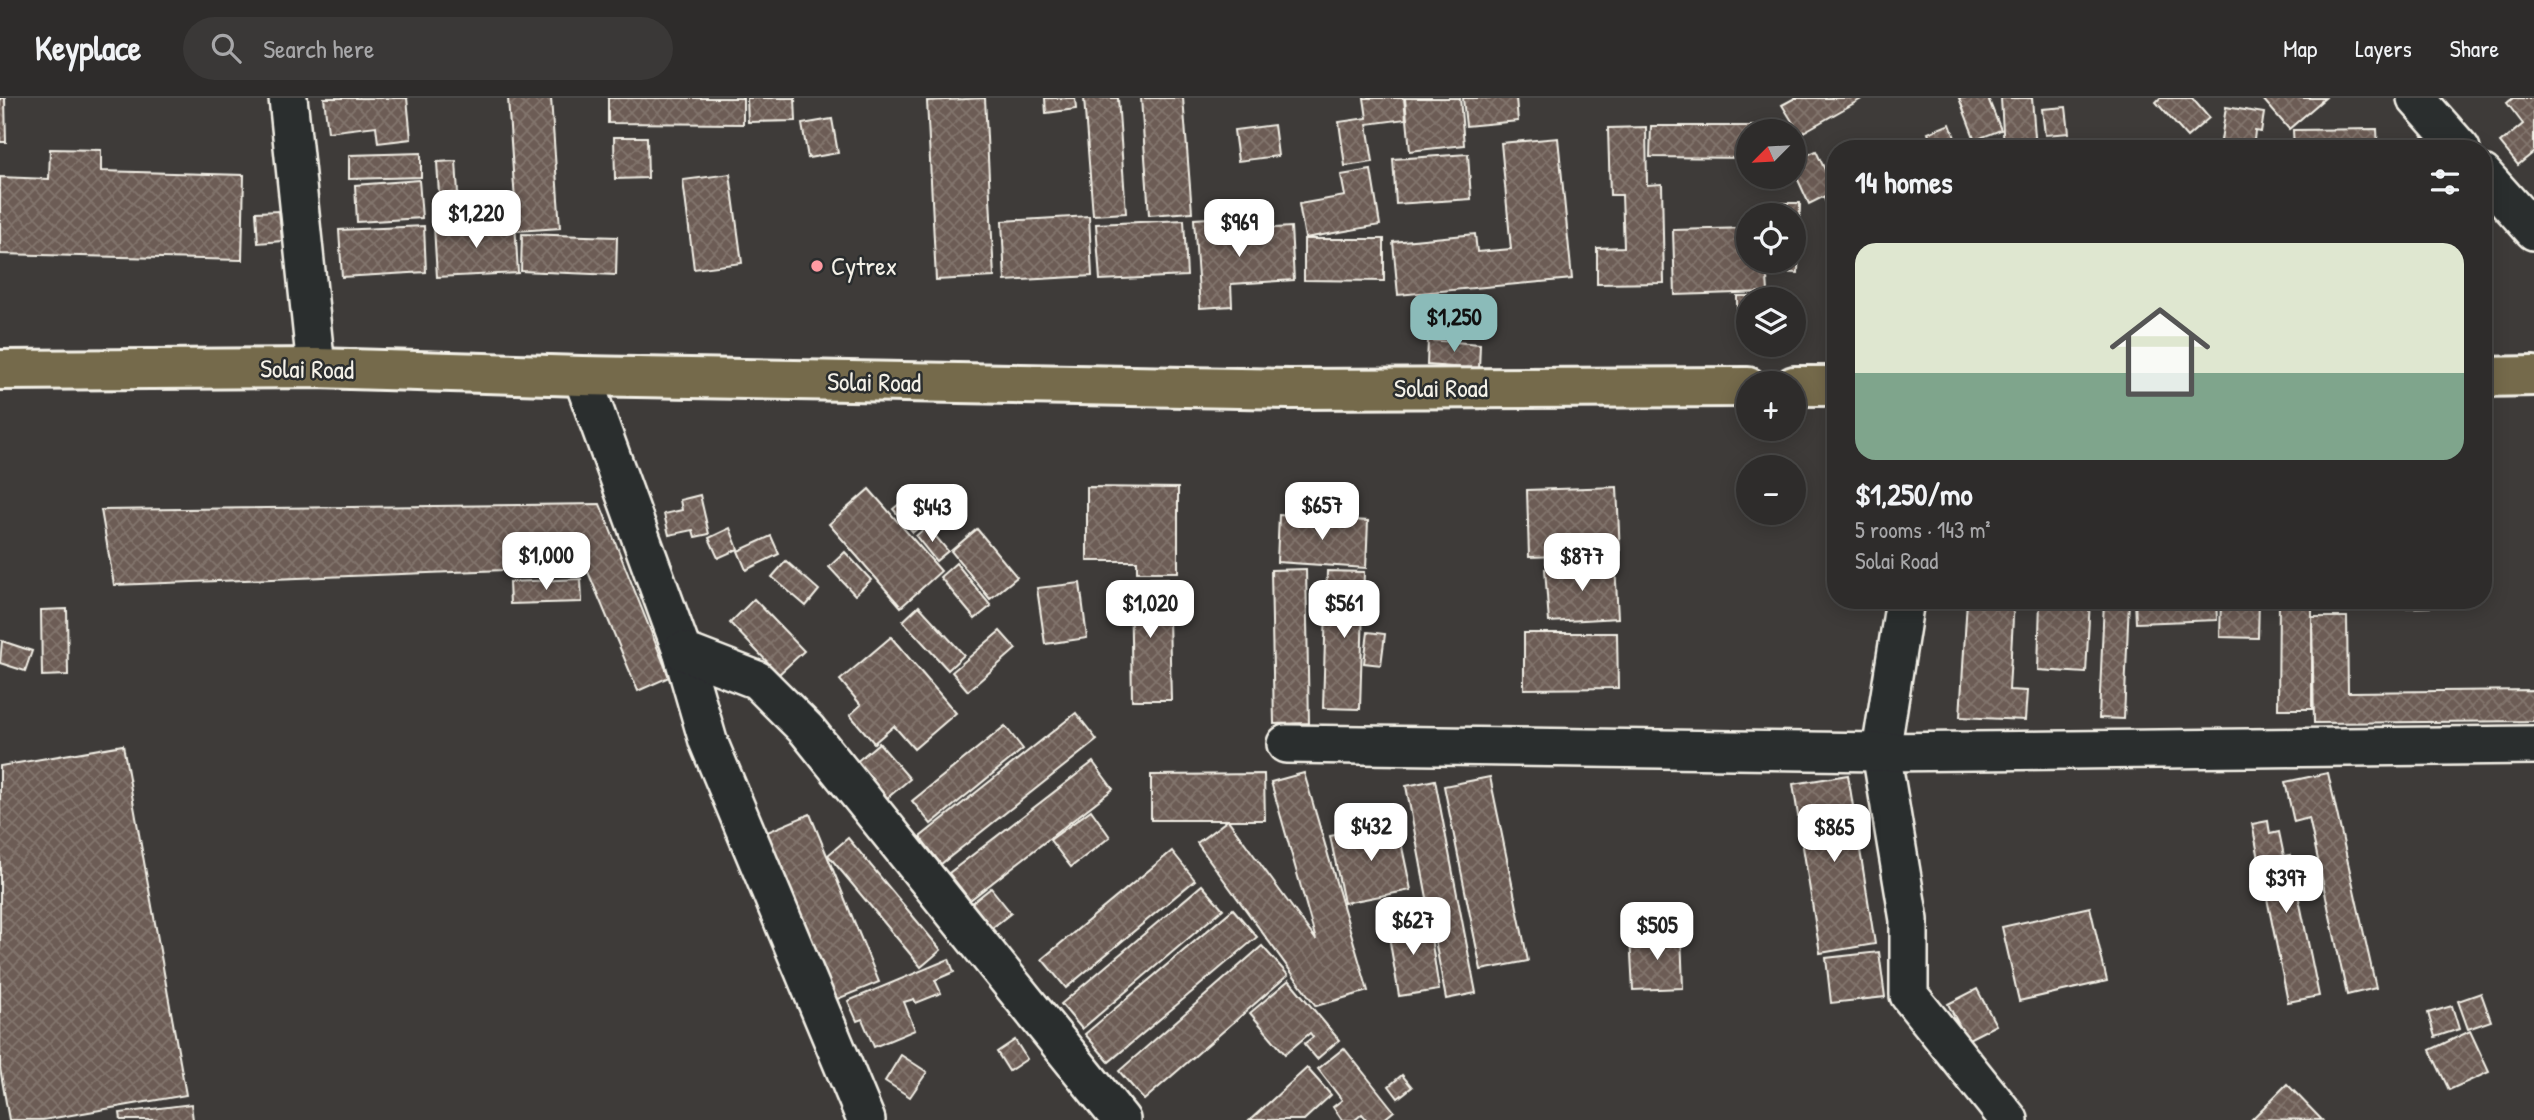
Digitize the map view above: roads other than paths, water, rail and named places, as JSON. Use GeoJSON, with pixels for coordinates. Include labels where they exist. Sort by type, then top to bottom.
{"type":"FeatureCollection","features":[{"type":"Feature","properties":{"kind":"highway","name":"Solai Road"},"geometry":{"type":"LineString","coordinates":[[0,370],[316,368],[582,376],[1288,389],[1736,387]]}},
{"type":"Feature","properties":{"kind":"highway"},"geometry":{"type":"LineString","coordinates":[[2492,377],[2534,376]]}},
{"type":"Feature","properties":{"kind":"highway"},"geometry":{"type":"LineString","coordinates":[[1806,386],[1827,386]]}},
{"type":"Feature","properties":{"kind":"street"},"geometry":{"type":"LineString","coordinates":[[288,98],[316,368]]}},
{"type":"Feature","properties":{"kind":"street"},"geometry":{"type":"LineString","coordinates":[[2416,98],[2453,140]]}},
{"type":"Feature","properties":{"kind":"street"},"geometry":{"type":"LineString","coordinates":[[2492,184],[2534,231]]}},
{"type":"Feature","properties":{"kind":"street"},"geometry":{"type":"LineString","coordinates":[[582,376],[682,651],[708,741],[866,1120]]}},
{"type":"Feature","properties":{"kind":"street"},"geometry":{"type":"LineString","coordinates":[[1904,609],[1881,752],[1909,920],[1909,995],[2008,1120]]}},
{"type":"Feature","properties":{"kind":"street"},"geometry":{"type":"LineString","coordinates":[[682,651],[757,680],[807,730],[1121,1120]]}},
{"type":"Feature","properties":{"kind":"street"},"geometry":{"type":"LineString","coordinates":[[1286,744],[1881,752],[2534,745]]}},
{"type":"Feature","properties":{"kind":"place","name":"Cytrex"},"geometry":{"type":"Point","coordinates":[817,266]}}]}
